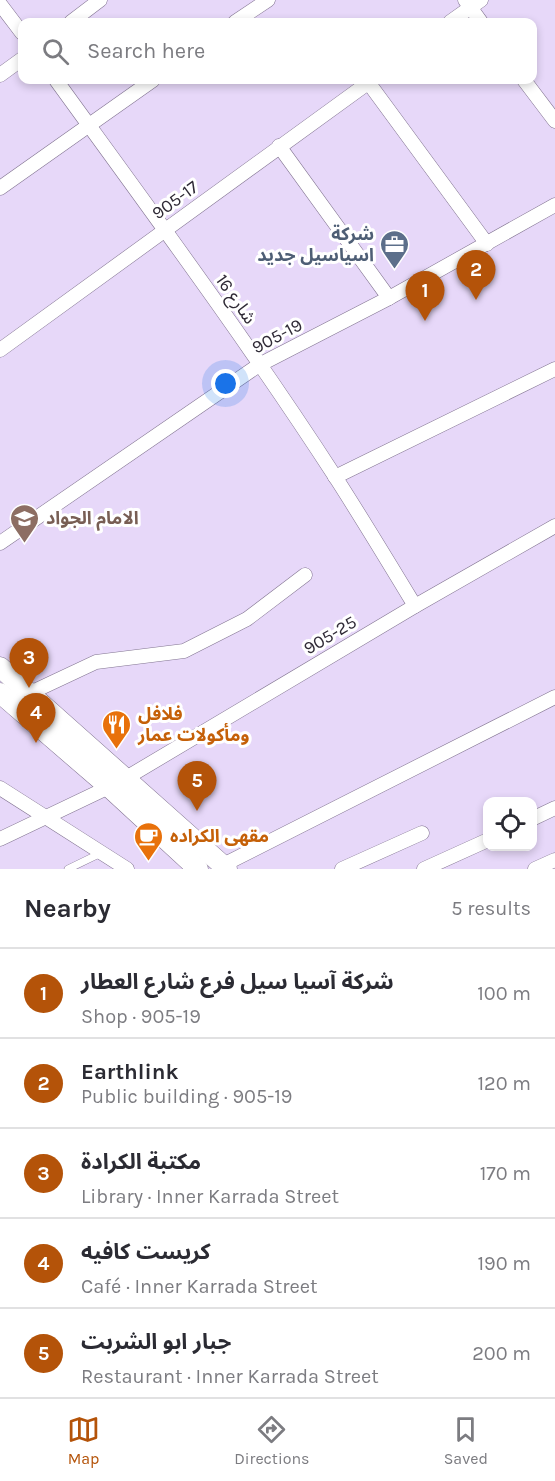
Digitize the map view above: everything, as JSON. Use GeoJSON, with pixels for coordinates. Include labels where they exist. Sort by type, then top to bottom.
{"type":"FeatureCollection","features":[{"type":"Feature","properties":{"kind":"main road"},"geometry":{"type":"LineString","coordinates":[[0,667],[30,693],[118,782],[198,869]]}},
{"type":"Feature","properties":{"kind":"main road"},"geometry":{"type":"LineString","coordinates":[[0,693],[225,867]]}},
{"type":"Feature","properties":{"kind":"street"},"geometry":{"type":"LineString","coordinates":[[76,18],[100,0]]}},
{"type":"Feature","properties":{"kind":"street"},"geometry":{"type":"LineString","coordinates":[[242,18],[268,0]]}},
{"type":"Feature","properties":{"kind":"street"},"geometry":{"type":"LineString","coordinates":[[0,3],[18,28]]}},
{"type":"Feature","properties":{"kind":"street"},"geometry":{"type":"LineString","coordinates":[[455,18],[472,3],[479,18]]}},
{"type":"Feature","properties":{"kind":"street"},"geometry":{"type":"LineString","coordinates":[[0,75],[18,62]]}},
{"type":"Feature","properties":{"kind":"street","name":"شارع 16"},"geometry":{"type":"LineString","coordinates":[[59,84],[165,229],[259,364],[335,477],[415,606]]}},
{"type":"Feature","properties":{"kind":"street"},"geometry":{"type":"LineString","coordinates":[[0,188],[147,84]]}},
{"type":"Feature","properties":{"kind":"street","name":"905-17"},"geometry":{"type":"LineString","coordinates":[[0,350],[366,84]]}},
{"type":"Feature","properties":{"kind":"street"},"geometry":{"type":"LineString","coordinates":[[372,84],[487,244]]}},
{"type":"Feature","properties":{"kind":"street"},"geometry":{"type":"LineString","coordinates":[[527,84],[555,121]]}},
{"type":"Feature","properties":{"kind":"street"},"geometry":{"type":"LineString","coordinates":[[279,146],[390,298]]}},
{"type":"Feature","properties":{"kind":"street","name":"905-19"},"geometry":{"type":"LineString","coordinates":[[0,543],[259,364],[390,298],[555,205]]}},
{"type":"Feature","properties":{"kind":"street"},"geometry":{"type":"LineString","coordinates":[[335,477],[555,369]]}},
{"type":"Feature","properties":{"kind":"street","name":"905-25"},"geometry":{"type":"LineString","coordinates":[[0,839],[118,782],[415,606],[553,533]]}},
{"type":"Feature","properties":{"kind":"street"},"geometry":{"type":"LineString","coordinates":[[30,693],[96,662],[184,651],[247,619],[305,575]]}},
{"type":"Feature","properties":{"kind":"street"},"geometry":{"type":"LineString","coordinates":[[225,867],[555,697]]}},
{"type":"Feature","properties":{"kind":"street"},"geometry":{"type":"LineString","coordinates":[[0,788],[127,869]]}},
{"type":"Feature","properties":{"kind":"street"},"geometry":{"type":"LineString","coordinates":[[537,817],[555,808]]}},
{"type":"Feature","properties":{"kind":"street"},"geometry":{"type":"LineString","coordinates":[[342,869],[422,833]]}},
{"type":"Feature","properties":{"kind":"street"},"geometry":{"type":"LineString","coordinates":[[424,869],[483,842]]}},
{"type":"Feature","properties":{"kind":"street"},"geometry":{"type":"LineString","coordinates":[[535,869],[555,860]]}},
{"type":"Feature","properties":{"kind":"lane"},"geometry":{"type":"LineString","coordinates":[[69,869],[102,853]]}},
{"type":"Feature","properties":{"kind":"place","name":"شركة اسياسيل جديد"},"geometry":{"type":"Point","coordinates":[395,270]}},
{"type":"Feature","properties":{"kind":"place","name":"Earthlink"},"geometry":{"type":"Point","coordinates":[476,300]}},
{"type":"Feature","properties":{"kind":"place","name":"شركة آسيا سيل فرع شارع العطار"},"geometry":{"type":"Point","coordinates":[425,321]}},
{"type":"Feature","properties":{"kind":"place","name":"الامام الجواد"},"geometry":{"type":"Point","coordinates":[25,544]}},
{"type":"Feature","properties":{"kind":"place","name":"مكتبة الكرادة"},"geometry":{"type":"Point","coordinates":[29,688]}},
{"type":"Feature","properties":{"kind":"place","name":"كريست كافيه"},"geometry":{"type":"Point","coordinates":[36,743]}},
{"type":"Feature","properties":{"kind":"place","name":"فلافل ومأكولات عمار"},"geometry":{"type":"Point","coordinates":[117,750]}},
{"type":"Feature","properties":{"kind":"place","name":"جبار ابو الشربت"},"geometry":{"type":"Point","coordinates":[197,811]}},
{"type":"Feature","properties":{"kind":"place","name":"مقهى الكراده"},"geometry":{"type":"Point","coordinates":[149,862]}}]}
